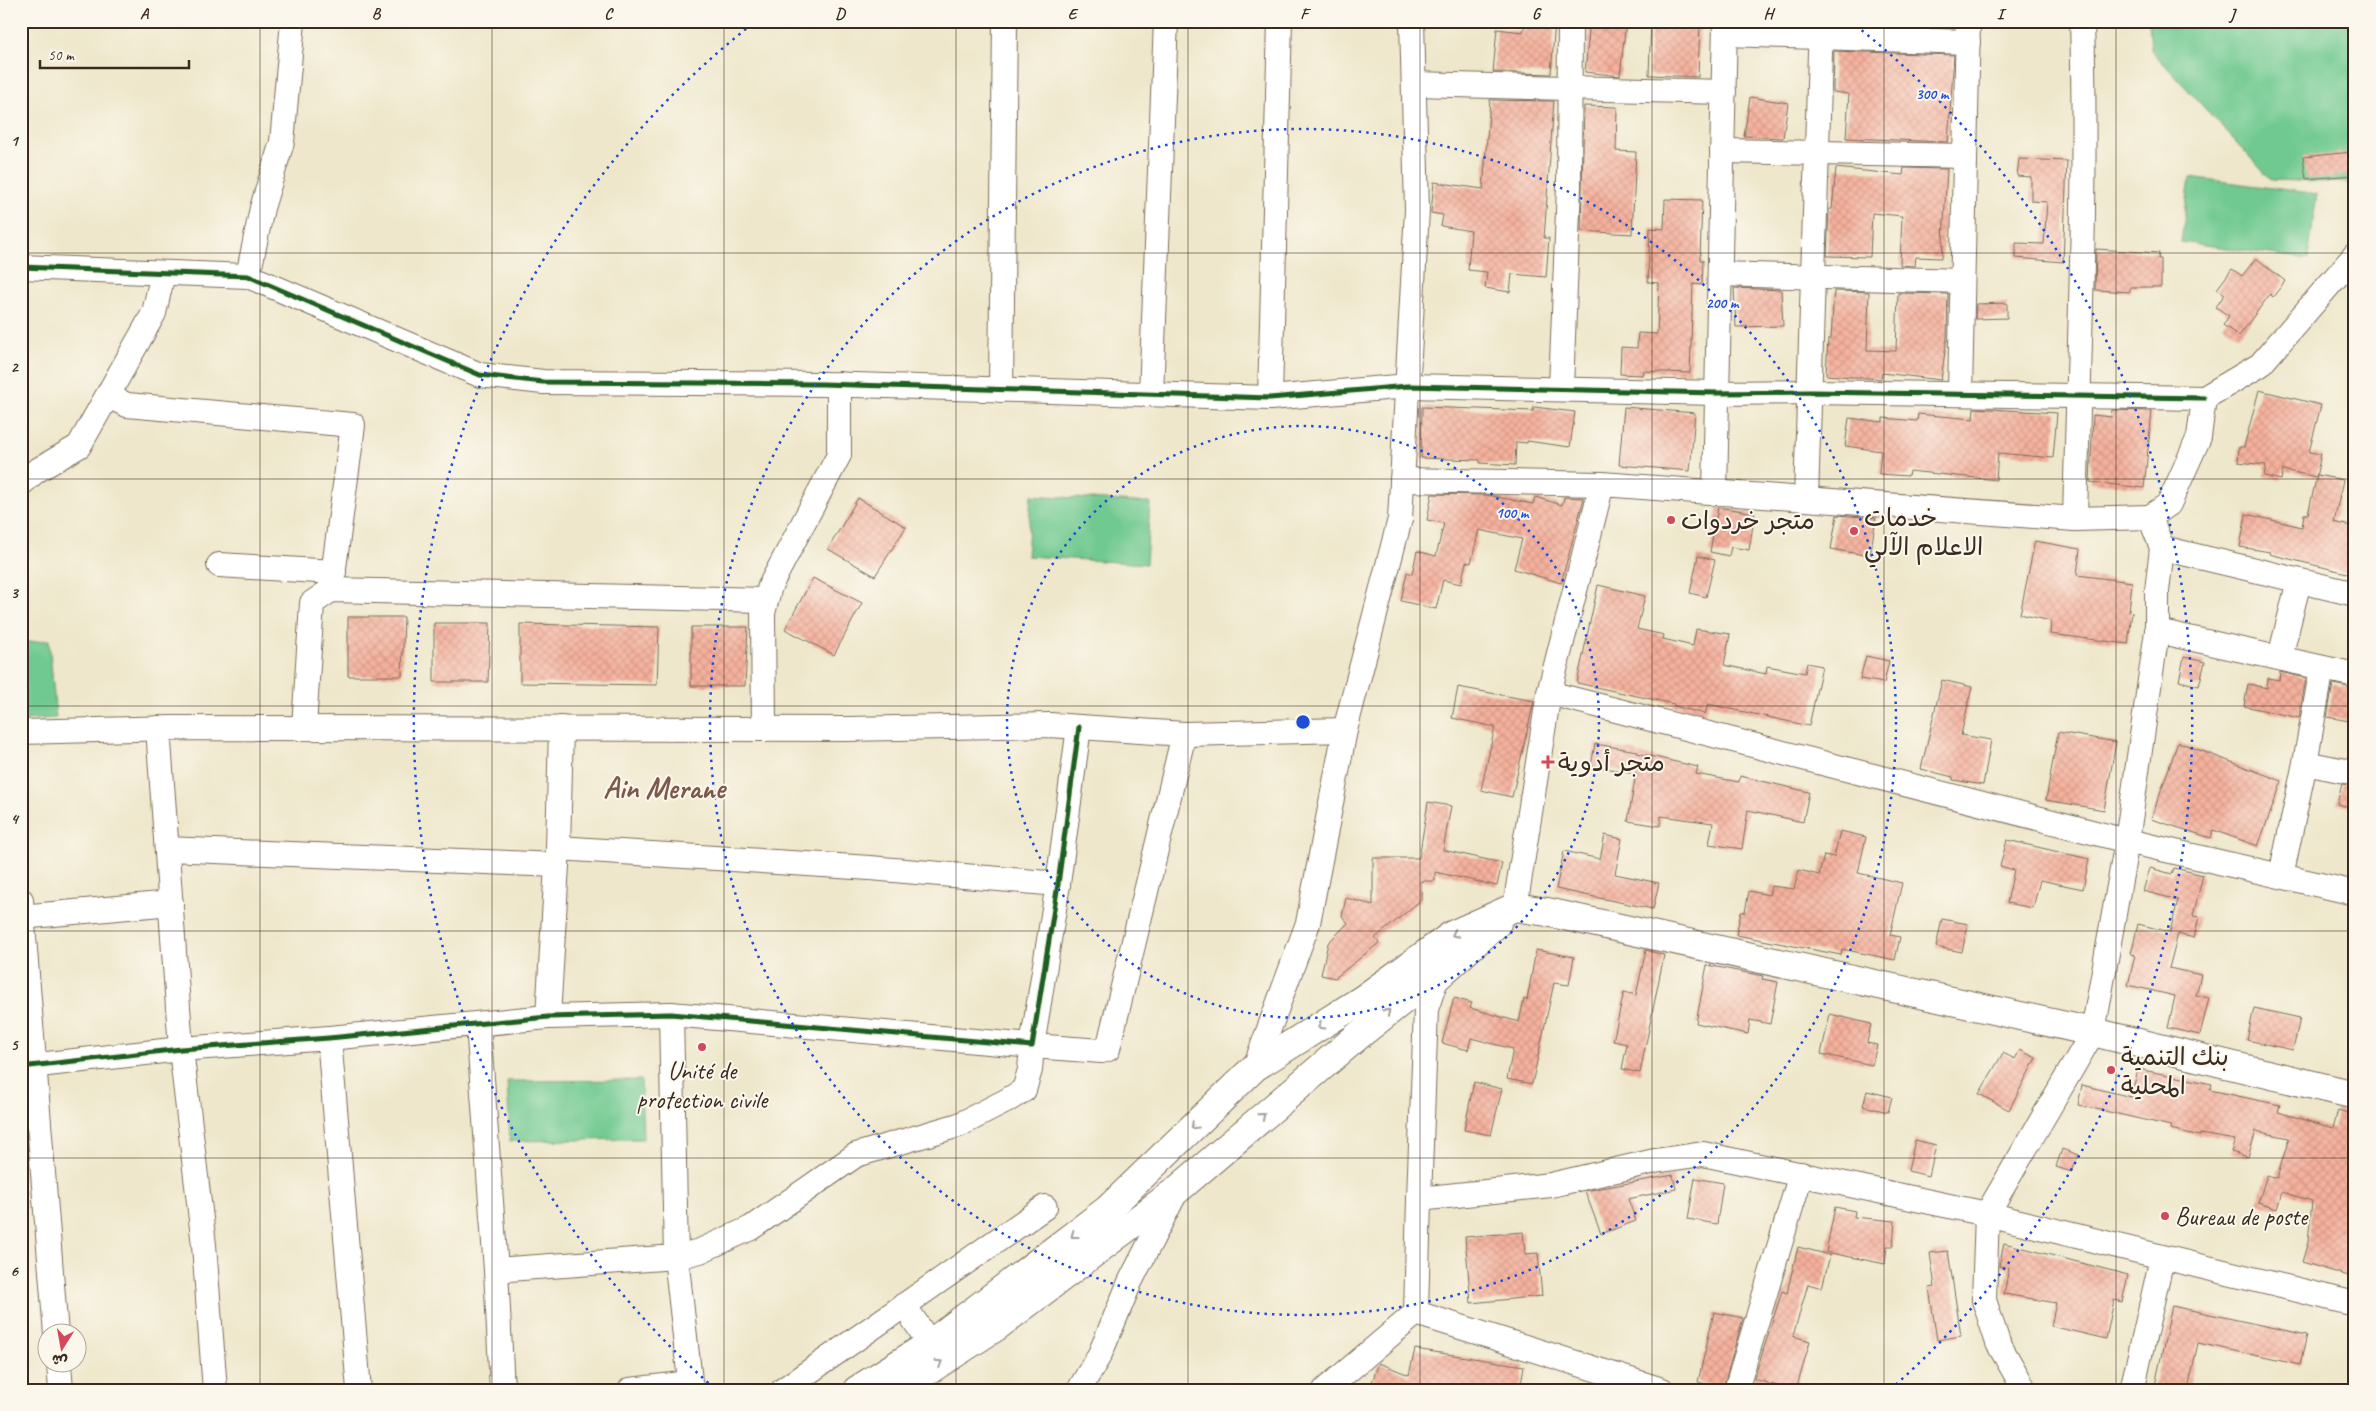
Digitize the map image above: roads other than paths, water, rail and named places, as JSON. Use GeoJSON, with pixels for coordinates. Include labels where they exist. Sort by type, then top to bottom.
{"type":"FeatureCollection","features":[{"type":"Feature","properties":{"kind":"main road"},"geometry":{"type":"LineString","coordinates":[[898,1390],[996,1327],[1177,1190],[1359,1035],[1412,993],[1437,977],[1515,907]]}},
{"type":"Feature","properties":{"kind":"main road"},"geometry":{"type":"LineString","coordinates":[[857,1390],[930,1344],[1108,1210],[1255,1067],[1363,999],[1413,961],[1452,935],[1515,907],[1547,912],[2093,1032],[2355,1094]]}},
{"type":"Feature","properties":{"kind":"street"},"geometry":{"type":"LineString","coordinates":[[248,276],[262,208],[282,142],[292,21]]}},
{"type":"Feature","properties":{"kind":"street"},"geometry":{"type":"LineString","coordinates":[[1001,390],[1005,21]]}},
{"type":"Feature","properties":{"kind":"street"},"geometry":{"type":"LineString","coordinates":[[1151,394],[1166,21]]}},
{"type":"Feature","properties":{"kind":"street"},"geometry":{"type":"LineString","coordinates":[[1270,398],[1280,21]]}},
{"type":"Feature","properties":{"kind":"street"},"geometry":{"type":"LineString","coordinates":[[1255,1067],[1308,923],[1346,730],[1400,519],[1418,210],[1412,21]]}},
{"type":"Feature","properties":{"kind":"street"},"geometry":{"type":"LineString","coordinates":[[1561,388],[1569,186],[1570,21]]}},
{"type":"Feature","properties":{"kind":"street"},"geometry":{"type":"LineString","coordinates":[[2075,519],[2084,209],[2085,114],[2082,21]]}},
{"type":"Feature","properties":{"kind":"street"},"geometry":{"type":"LineString","coordinates":[[1715,493],[1725,28],[1968,32],[1960,394]]}},
{"type":"Feature","properties":{"kind":"street"},"geometry":{"type":"LineString","coordinates":[[1806,499],[1811,392],[1820,29]]}},
{"type":"Feature","properties":{"kind":"street"},"geometry":{"type":"LineString","coordinates":[[1414,84],[1724,92]]}},
{"type":"Feature","properties":{"kind":"street"},"geometry":{"type":"LineString","coordinates":[[1722,151],[1965,156]]}},
{"type":"Feature","properties":{"kind":"street"},"geometry":{"type":"LineString","coordinates":[[21,268],[248,276],[480,374],[542,382],[839,384],[1270,398],[1408,386],[1717,393],[1811,392],[2204,398],[2260,365],[2355,255]]}},
{"type":"Feature","properties":{"kind":"street"},"geometry":{"type":"LineString","coordinates":[[21,484],[36,471],[79,446],[154,313],[163,273]]}},
{"type":"Feature","properties":{"kind":"street"},"geometry":{"type":"LineString","coordinates":[[1720,274],[1962,281]]}},
{"type":"Feature","properties":{"kind":"street"},"geometry":{"type":"LineString","coordinates":[[764,729],[763,613],[770,586],[839,455],[839,384]]}},
{"type":"Feature","properties":{"kind":"street"},"geometry":{"type":"LineString","coordinates":[[108,396],[127,405],[352,425],[333,581],[312,603],[304,727]]}},
{"type":"Feature","properties":{"kind":"street"},"geometry":{"type":"LineString","coordinates":[[1402,480],[1602,484],[2075,519],[2150,517],[2170,504],[2199,437],[2204,398]]}},
{"type":"Feature","properties":{"kind":"street"},"geometry":{"type":"LineString","coordinates":[[1515,907],[1550,693],[1602,484]]}},
{"type":"Feature","properties":{"kind":"street"},"geometry":{"type":"LineString","coordinates":[[2025,1390],[1998,1343],[1984,1300],[1987,1214],[2093,1032],[2128,841],[2157,631],[2156,591],[2162,548],[2150,517]]}},
{"type":"Feature","properties":{"kind":"street"},"geometry":{"type":"LineString","coordinates":[[2162,548],[2355,594]]}},
{"type":"Feature","properties":{"kind":"street"},"geometry":{"type":"LineString","coordinates":[[219,565],[333,581],[766,600]]}},
{"type":"Feature","properties":{"kind":"street"},"geometry":{"type":"LineString","coordinates":[[2280,657],[2299,581]]}},
{"type":"Feature","properties":{"kind":"street"},"geometry":{"type":"LineString","coordinates":[[2157,631],[2355,675]]}},
{"type":"Feature","properties":{"kind":"street"},"geometry":{"type":"LineString","coordinates":[[2281,876],[2305,763],[2322,668]]}},
{"type":"Feature","properties":{"kind":"street"},"geometry":{"type":"LineString","coordinates":[[1550,693],[2128,841],[2355,893]]}},
{"type":"Feature","properties":{"kind":"street"},"geometry":{"type":"LineString","coordinates":[[21,732],[158,728],[304,727],[764,729],[1050,725],[1184,734],[1346,730]]}},
{"type":"Feature","properties":{"kind":"street"},"geometry":{"type":"LineString","coordinates":[[496,1270],[676,1257],[700,1252],[751,1228],[856,1155],[960,1125],[1024,1090],[1030,1070],[1079,727]]}},
{"type":"Feature","properties":{"kind":"street"},"geometry":{"type":"LineString","coordinates":[[158,728],[182,1050],[204,1245],[215,1390]]}},
{"type":"Feature","properties":{"kind":"street"},"geometry":{"type":"LineString","coordinates":[[548,1016],[558,857],[560,728]]}},
{"type":"Feature","properties":{"kind":"street"},"geometry":{"type":"LineString","coordinates":[[28,1066],[548,1016],[671,1014],[1102,1051],[1108,1049],[1184,734]]}},
{"type":"Feature","properties":{"kind":"street"},"geometry":{"type":"LineString","coordinates":[[2305,763],[2355,773]]}},
{"type":"Feature","properties":{"kind":"street"},"geometry":{"type":"LineString","coordinates":[[167,849],[558,857],[870,868],[1058,884]]}},
{"type":"Feature","properties":{"kind":"street"},"geometry":{"type":"LineString","coordinates":[[55,1324],[28,1066],[22,911],[171,903]]}},
{"type":"Feature","properties":{"kind":"street"},"geometry":{"type":"LineString","coordinates":[[1325,1390],[1416,1313],[1426,1009],[1437,977]]}},
{"type":"Feature","properties":{"kind":"street"},"geometry":{"type":"LineString","coordinates":[[630,1390],[690,1386],[676,1257],[671,1014]]}},
{"type":"Feature","properties":{"kind":"street"},"geometry":{"type":"LineString","coordinates":[[478,1024],[496,1270],[502,1390]]}},
{"type":"Feature","properties":{"kind":"street"},"geometry":{"type":"LineString","coordinates":[[328,1038],[359,1390]]}},
{"type":"Feature","properties":{"kind":"street"},"geometry":{"type":"LineString","coordinates":[[1419,1199],[1551,1185],[1655,1161],[1703,1154],[1987,1214],[2355,1304]]}},
{"type":"Feature","properties":{"kind":"street"},"geometry":{"type":"LineString","coordinates":[[1736,1390],[1801,1174]]}},
{"type":"Feature","properties":{"kind":"street"},"geometry":{"type":"LineString","coordinates":[[1079,1390],[1100,1354],[1130,1282],[1177,1190]]}},
{"type":"Feature","properties":{"kind":"street"},"geometry":{"type":"LineString","coordinates":[[783,1390],[1045,1207]]}},
{"type":"Feature","properties":{"kind":"street"},"geometry":{"type":"LineString","coordinates":[[2132,1390],[2162,1258]]}},
{"type":"Feature","properties":{"kind":"street"},"geometry":{"type":"LineString","coordinates":[[904,1305],[930,1344]]}},
{"type":"Feature","properties":{"kind":"street"},"geometry":{"type":"LineString","coordinates":[[1416,1313],[1662,1390]]}},
{"type":"Feature","properties":{"kind":"street"},"geometry":{"type":"LineString","coordinates":[[60,1374],[61,1390]]}},
{"type":"Feature","properties":{"kind":"place","name":"متجر خردوات"},"geometry":{"type":"Point","coordinates":[1671,520]}},
{"type":"Feature","properties":{"kind":"place","name":"خدمات الاعلام الآلي"},"geometry":{"type":"Point","coordinates":[1854,531]}},
{"type":"Feature","properties":{"kind":"place","name":"متجر أدوية"},"geometry":{"type":"Point","coordinates":[1548,762]}},
{"type":"Feature","properties":{"kind":"place","name":"Unité de protection civile"},"geometry":{"type":"Point","coordinates":[702,1047]}},
{"type":"Feature","properties":{"kind":"place","name":"بنك التنمية المحلية"},"geometry":{"type":"Point","coordinates":[2111,1070]}},
{"type":"Feature","properties":{"kind":"place","name":"Bureau de poste"},"geometry":{"type":"Point","coordinates":[2165,1216]}},
{"type":"Feature","properties":{"kind":"district","name":"Ain Merane"},"geometry":{"type":"Point","coordinates":[664,788]}}]}
